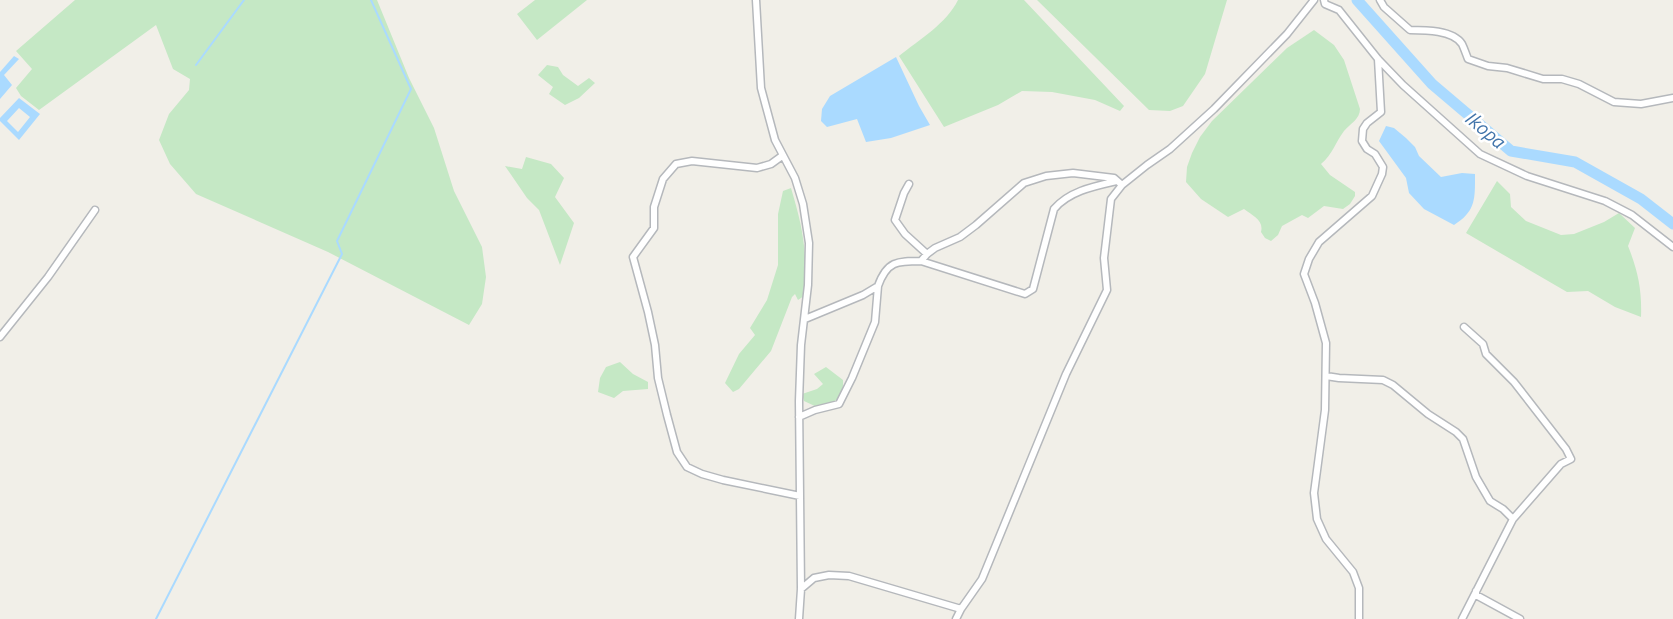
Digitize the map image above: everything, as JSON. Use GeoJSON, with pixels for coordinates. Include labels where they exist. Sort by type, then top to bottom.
{"type":"FeatureCollection","features":[{"type":"Feature","properties":{"kind":"street"},"geometry":{"type":"LineString","coordinates":[[756,0],[761,88],[782,156],[795,178],[809,243],[805,319],[801,345],[799,417],[801,589],[799,619]]}},
{"type":"Feature","properties":{"kind":"street"},"geometry":{"type":"LineString","coordinates":[[799,417],[815,410],[839,404],[875,322],[878,286],[888,266],[901,262],[921,261],[1025,294],[1033,288],[1054,210],[1061,201],[1093,186],[1119,183],[1170,150],[1214,109],[1287,34],[1314,0]]}},
{"type":"Feature","properties":{"kind":"street"},"geometry":{"type":"LineString","coordinates":[[1324,0],[1325,4],[1339,10],[1378,59],[1403,85],[1480,154],[1526,176],[1605,201],[1632,215],[1673,247]]}},
{"type":"Feature","properties":{"kind":"street"},"geometry":{"type":"LineString","coordinates":[[1380,0],[1410,30],[1434,30],[1445,33],[1461,42],[1468,59],[1488,66],[1508,68],[1543,79],[1562,79],[1579,84],[1614,102],[1641,104],[1673,98]]}},
{"type":"Feature","properties":{"kind":"street"},"geometry":{"type":"LineString","coordinates":[[1359,619],[1359,588],[1353,572],[1326,539],[1317,519],[1314,493],[1325,410],[1326,343],[1315,303],[1304,274],[1309,259],[1319,242],[1372,196],[1382,174],[1382,167],[1376,154],[1367,149],[1362,141],[1362,129],[1381,112],[1378,59]]}},
{"type":"Feature","properties":{"kind":"street"},"geometry":{"type":"LineString","coordinates":[[782,156],[771,164],[757,168],[692,161],[676,164],[662,180],[654,207],[654,228],[633,257],[648,312],[655,345],[658,378],[667,415],[677,452],[687,467],[722,480],[800,496]]}},
{"type":"Feature","properties":{"kind":"street"},"geometry":{"type":"LineString","coordinates":[[921,261],[935,248],[960,237],[1024,183],[1046,176],[1073,173],[1114,178],[1119,183]]}},
{"type":"Feature","properties":{"kind":"street"},"geometry":{"type":"LineString","coordinates":[[956,619],[982,579],[1066,374],[1107,290],[1104,258],[1111,199],[1119,183]]}},
{"type":"Feature","properties":{"kind":"street"},"geometry":{"type":"LineString","coordinates":[[909,184],[895,220],[905,234],[927,254]]}},
{"type":"Feature","properties":{"kind":"street"},"geometry":{"type":"LineString","coordinates":[[0,337],[48,277],[95,210]]}},
{"type":"Feature","properties":{"kind":"street"},"geometry":{"type":"LineString","coordinates":[[805,319],[863,295],[878,286]]}},
{"type":"Feature","properties":{"kind":"street"},"geometry":{"type":"LineString","coordinates":[[1462,619],[1513,519],[1560,464],[1571,459],[1570,454],[1514,382],[1486,354],[1483,344],[1464,327]]}},
{"type":"Feature","properties":{"kind":"street"},"geometry":{"type":"LineString","coordinates":[[1326,376],[1383,380],[1393,385],[1428,414],[1456,432],[1463,439],[1476,476],[1490,501],[1513,519]]}},
{"type":"Feature","properties":{"kind":"street"},"geometry":{"type":"LineString","coordinates":[[801,589],[814,578],[829,575],[849,576],[961,609]]}},
{"type":"Feature","properties":{"kind":"street"},"geometry":{"type":"LineString","coordinates":[[1476,591],[1476,596],[1520,619]]}},
{"type":"Feature","properties":{"kind":"green space"},"geometry":{"type":"Polygon","coordinates":[[[75,0],[377,0],[409,78],[434,128],[454,191],[482,247],[486,277],[482,304],[469,325],[328,252],[196,194],[170,164],[159,140],[169,114],[189,90],[190,79],[173,69],[156,25],[39,110],[21,96],[16,88],[32,69],[16,51],[75,0]]]}},
{"type":"Feature","properties":{"kind":"green space"},"geometry":{"type":"Polygon","coordinates":[[[535,0],[587,0],[537,40],[517,14],[535,0]]]}},
{"type":"Feature","properties":{"kind":"green space"},"geometry":{"type":"Polygon","coordinates":[[[958,0],[1024,0],[1124,106],[1120,111],[1095,100],[1052,92],[1022,91],[998,105],[944,127],[899,56],[940,24],[958,0]]]}},
{"type":"Feature","properties":{"kind":"green space"},"geometry":{"type":"Polygon","coordinates":[[[1037,0],[1227,0],[1205,74],[1183,106],[1170,111],[1149,110],[1037,0]]]}},
{"type":"Feature","properties":{"kind":"green space"},"geometry":{"type":"Polygon","coordinates":[[[1314,30],[1334,45],[1344,60],[1360,109],[1357,119],[1344,131],[1321,164],[1330,175],[1355,192],[1355,196],[1350,204],[1343,209],[1324,206],[1308,218],[1302,215],[1282,226],[1278,235],[1271,241],[1265,238],[1261,232],[1262,228],[1259,221],[1244,209],[1228,217],[1201,199],[1186,182],[1187,167],[1200,137],[1212,121],[1287,48],[1314,30]]]}},
{"type":"Feature","properties":{"kind":"green space"},"geometry":{"type":"Polygon","coordinates":[[[547,65],[558,67],[563,75],[578,86],[589,78],[595,83],[579,98],[565,105],[549,94],[553,87],[538,75],[547,65]]]}},
{"type":"Feature","properties":{"kind":"green space"},"geometry":{"type":"Polygon","coordinates":[[[526,157],[551,164],[564,178],[555,197],[574,223],[560,265],[539,210],[527,198],[505,166],[522,169],[526,157]]]}},
{"type":"Feature","properties":{"kind":"green space"},"geometry":{"type":"Polygon","coordinates":[[[1497,181],[1510,194],[1511,207],[1526,221],[1561,235],[1574,234],[1604,222],[1619,213],[1635,228],[1628,246],[1639,281],[1641,317],[1615,307],[1588,291],[1567,292],[1466,233],[1497,181]]]}},
{"type":"Feature","properties":{"kind":"green space"},"geometry":{"type":"Polygon","coordinates":[[[791,188],[804,241],[804,296],[798,300],[795,294],[792,297],[771,351],[739,389],[733,392],[725,383],[739,354],[755,335],[750,328],[767,300],[778,265],[778,214],[783,191],[791,188]]]}},
{"type":"Feature","properties":{"kind":"green space"},"geometry":{"type":"Polygon","coordinates":[[[620,362],[633,374],[648,382],[648,389],[623,391],[614,398],[598,392],[600,378],[606,367],[620,362]]]}},
{"type":"Feature","properties":{"kind":"green space"},"geometry":{"type":"Polygon","coordinates":[[[826,367],[843,380],[842,392],[830,404],[819,408],[804,401],[802,394],[817,389],[823,384],[814,374],[826,367]]]}},
{"type":"Feature","properties":{"kind":"water"},"geometry":{"type":"Polygon","coordinates":[[[14,56],[19,59],[4,75],[12,85],[0,99],[0,72],[14,56]]]}},
{"type":"Feature","properties":{"kind":"water"},"geometry":{"type":"Polygon","coordinates":[[[896,57],[930,125],[891,138],[866,142],[857,119],[827,127],[821,121],[822,109],[830,96],[896,57]]]}},
{"type":"Feature","properties":{"kind":"water"},"geometry":{"type":"Polygon","coordinates":[[[19,98],[40,114],[19,140],[0,121],[0,118],[19,98]],[[19,108],[7,121],[18,132],[30,117],[19,108]]]}},
{"type":"Feature","properties":{"kind":"water"},"geometry":{"type":"Polygon","coordinates":[[[1386,126],[1394,128],[1406,138],[1415,147],[1419,156],[1441,177],[1462,173],[1475,174],[1473,204],[1467,215],[1454,225],[1424,209],[1409,193],[1406,178],[1379,141],[1386,126]]]}},
{"type":"Feature","properties":{"kind":"waterway"},"geometry":{"type":"LineString","coordinates":[[196,65],[244,0]]}},
{"type":"Feature","properties":{"kind":"waterway"},"geometry":{"type":"LineString","coordinates":[[156,619],[342,254],[337,241],[411,89],[371,0]]}},
{"type":"Feature","properties":{"kind":"waterway","name":"Ikopa"},"geometry":{"type":"LineString","coordinates":[[1357,0],[1432,84],[1511,151],[1575,162],[1641,199],[1673,224]]}}]}
